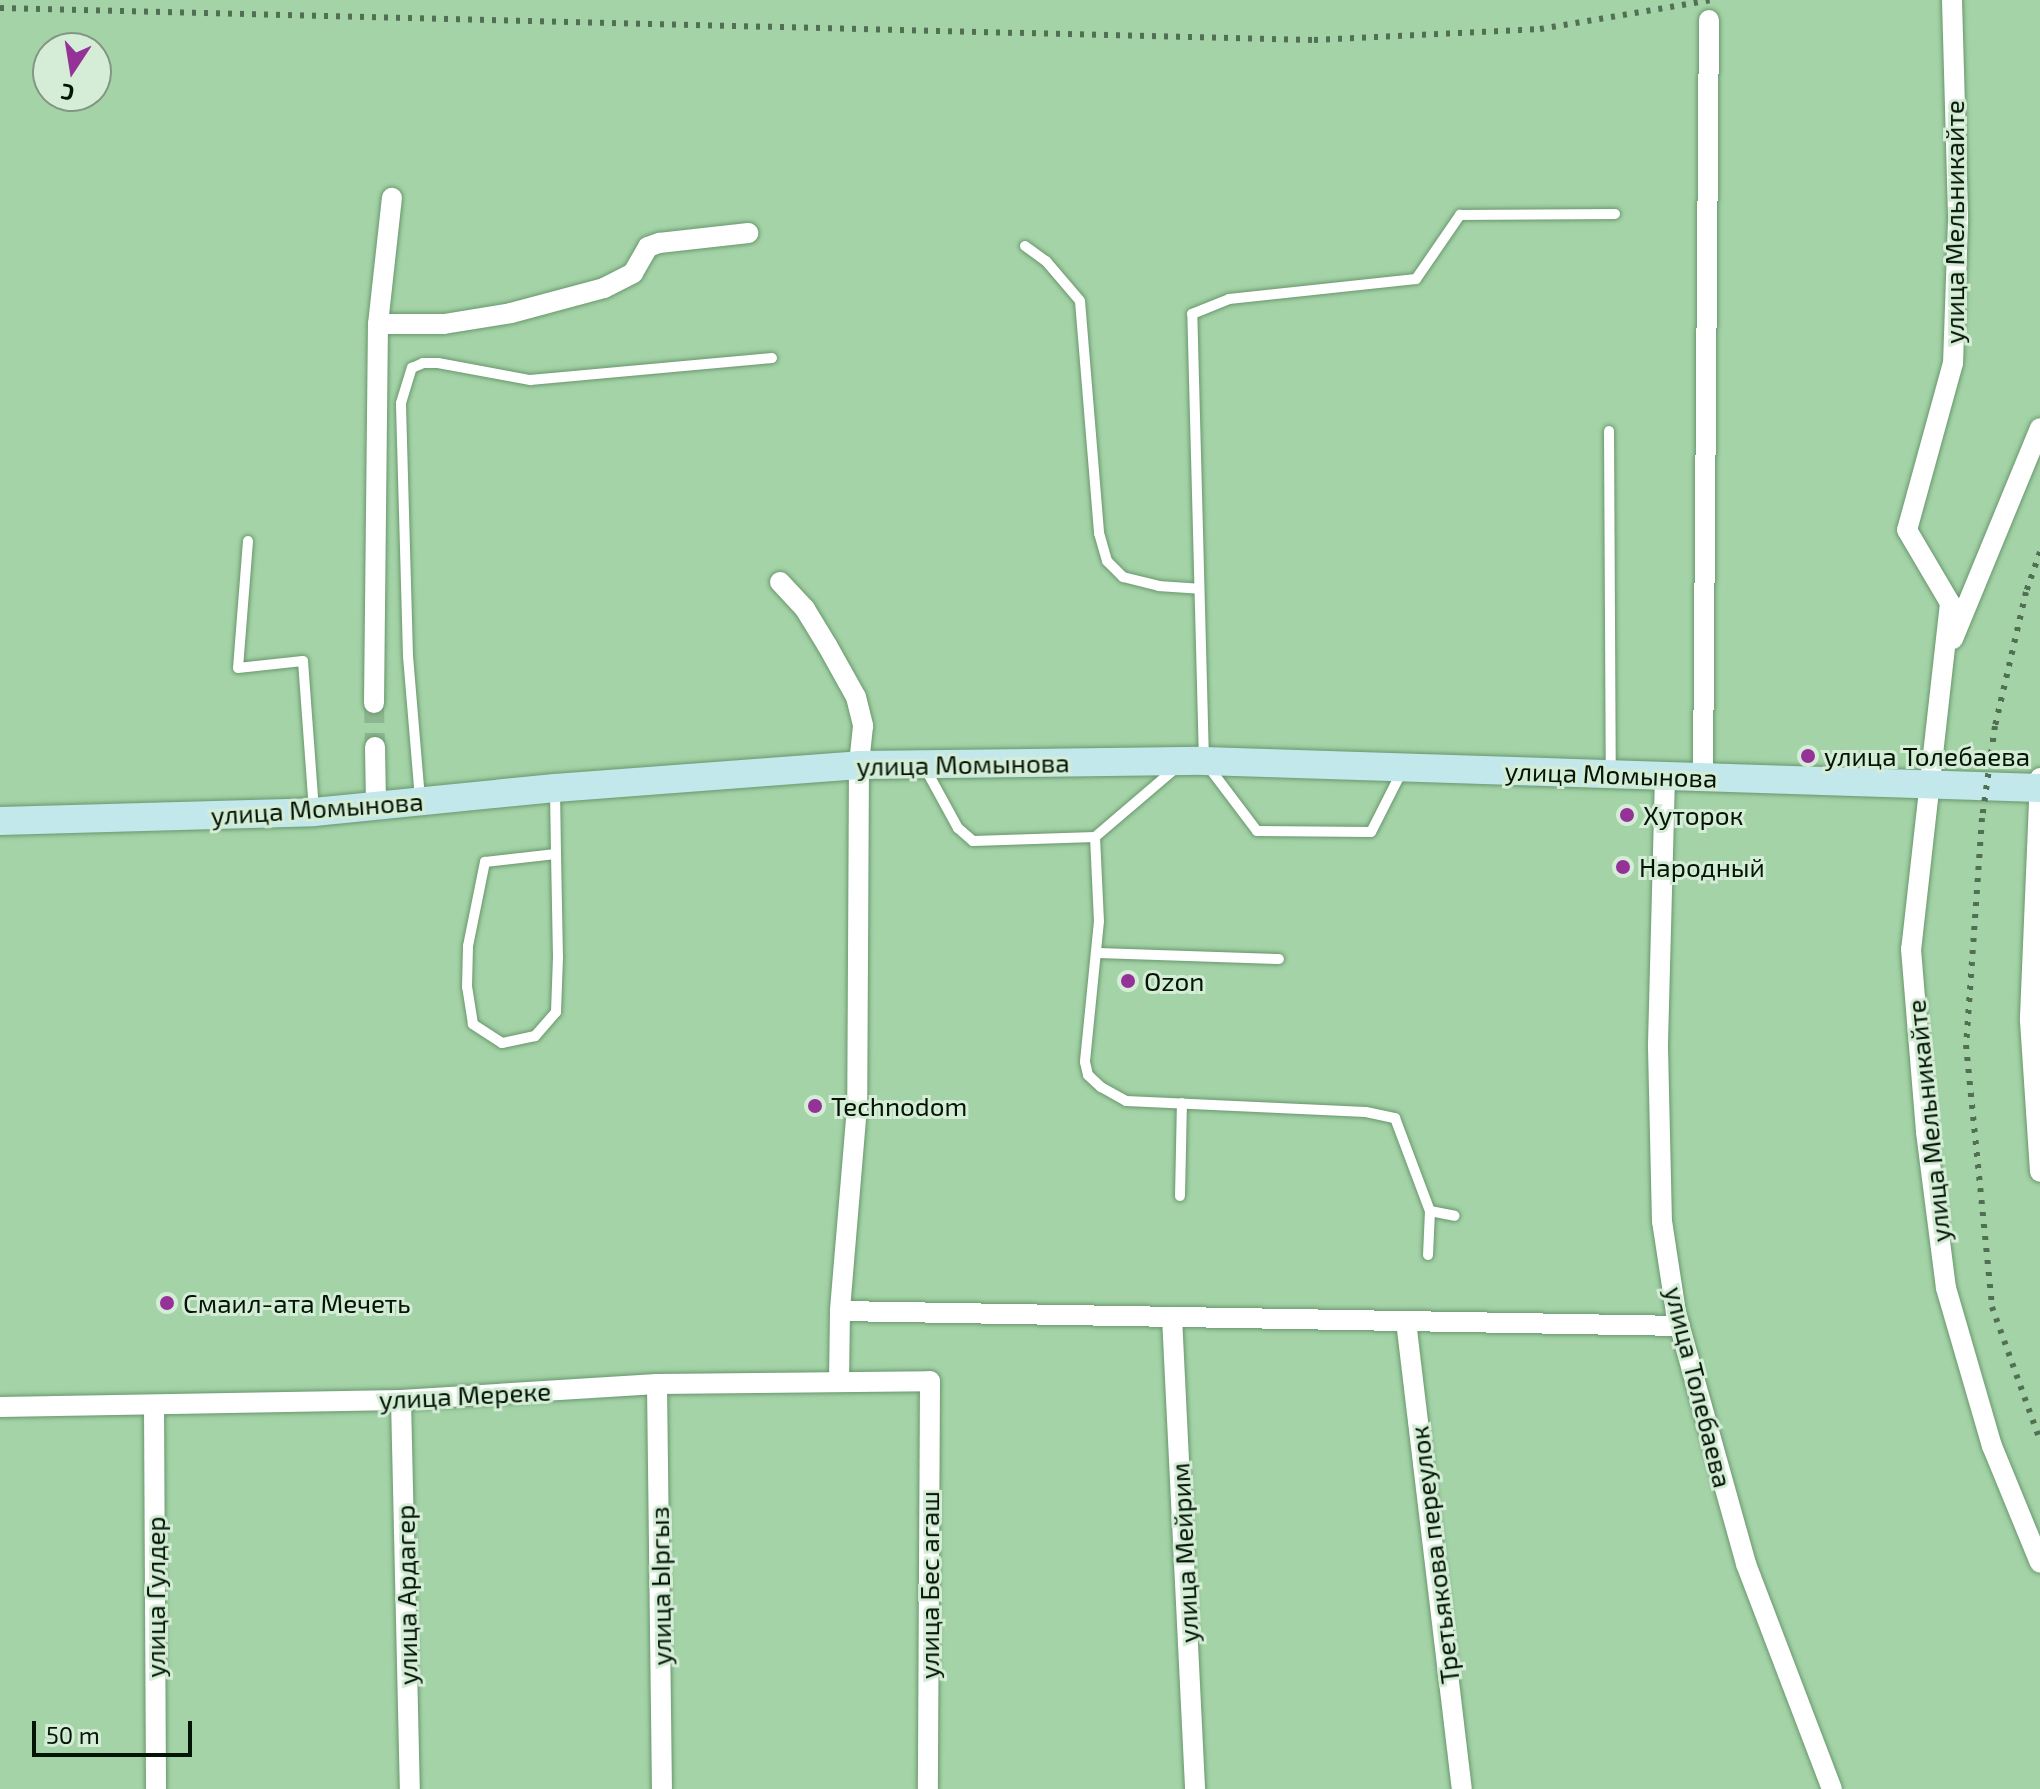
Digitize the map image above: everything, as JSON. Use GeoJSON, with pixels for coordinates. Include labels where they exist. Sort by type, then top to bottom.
{"type":"FeatureCollection","features":[{"type":"Feature","properties":{"kind":"main road","name":"улица Момынова"},"geometry":{"type":"LineString","coordinates":[[0,821],[314,812],[555,788],[859,765],[1194,761],[2039,785]]}},
{"type":"Feature","properties":{"kind":"street","name":"улица Мельникайте"},"geometry":{"type":"LineString","coordinates":[[1952,0],[1958,221],[1953,363],[1907,530],[1950,603],[1911,949],[1926,1132],[1946,1288],[1992,1446],[2040,1563]]}},
{"type":"Feature","properties":{"kind":"street"},"geometry":{"type":"LineString","coordinates":[[1703,777],[1709,20]]}},
{"type":"Feature","properties":{"kind":"street"},"geometry":{"type":"LineString","coordinates":[[374,703],[378,324],[392,198]]}},
{"type":"Feature","properties":{"kind":"street"},"geometry":{"type":"LineString","coordinates":[[378,324],[444,324],[511,313],[604,288],[633,273],[648,247],[659,243],[748,233]]}},
{"type":"Feature","properties":{"kind":"street","name":"улица Мельникайте"},"geometry":{"type":"LineString","coordinates":[[1943,665],[2040,428]]}},
{"type":"Feature","properties":{"kind":"street"},"geometry":{"type":"LineString","coordinates":[[780,582],[805,609],[856,697],[863,726],[859,765],[857,1107],[840,1311],[839,1382]]}},
{"type":"Feature","properties":{"kind":"street"},"geometry":{"type":"LineString","coordinates":[[375,747],[376,807]]}},
{"type":"Feature","properties":{"kind":"street","name":"улица Толебаева"},"geometry":{"type":"LineString","coordinates":[[1665,776],[1658,1047],[1662,1221],[1680,1326],[1746,1564],[1832,1789]]}},
{"type":"Feature","properties":{"kind":"street"},"geometry":{"type":"LineString","coordinates":[[2039,785],[2035,1003],[2040,1172]]}},
{"type":"Feature","properties":{"kind":"street"},"geometry":{"type":"LineString","coordinates":[[840,1311],[1680,1326]]}},
{"type":"Feature","properties":{"kind":"street","name":"улица Мейрим"},"geometry":{"type":"LineString","coordinates":[[1172,1317],[1195,1789]]}},
{"type":"Feature","properties":{"kind":"street","name":"Третьякова переулок"},"geometry":{"type":"LineString","coordinates":[[1406,1321],[1462,1789]]}},
{"type":"Feature","properties":{"kind":"street","name":"улица Мереке"},"geometry":{"type":"LineString","coordinates":[[0,1407],[401,1400],[657,1384],[930,1381]]}},
{"type":"Feature","properties":{"kind":"street","name":"улица Бес агаш"},"geometry":{"type":"LineString","coordinates":[[928,1789],[930,1381]]}},
{"type":"Feature","properties":{"kind":"street","name":"улица Ыргыз"},"geometry":{"type":"LineString","coordinates":[[657,1384],[662,1789]]}},
{"type":"Feature","properties":{"kind":"street","name":"улица Ардагер"},"geometry":{"type":"LineString","coordinates":[[401,1400],[410,1789]]}},
{"type":"Feature","properties":{"kind":"street","name":"улица Гулдер"},"geometry":{"type":"LineString","coordinates":[[154,1405],[156,1789]]}},
{"type":"Feature","properties":{"kind":"lane"},"geometry":{"type":"LineString","coordinates":[[1404,768],[1371,832],[1257,831],[1194,761],[1198,589],[1192,314],[1229,299],[1416,279],[1460,215],[1615,214]]}},
{"type":"Feature","properties":{"kind":"lane"},"geometry":{"type":"LineString","coordinates":[[1025,246],[1046,261],[1080,301],[1099,533],[1107,561],[1123,577],[1159,586],[1198,589]]}},
{"type":"Feature","properties":{"kind":"lane"},"geometry":{"type":"LineString","coordinates":[[420,802],[408,656],[401,403],[412,368],[423,363],[438,363],[530,380],[772,358]]}},
{"type":"Feature","properties":{"kind":"lane"},"geometry":{"type":"LineString","coordinates":[[1609,431],[1611,774]]}},
{"type":"Feature","properties":{"kind":"lane"},"geometry":{"type":"LineString","coordinates":[[248,541],[238,668],[303,661],[314,812]]}},
{"type":"Feature","properties":{"kind":"lane"},"geometry":{"type":"LineString","coordinates":[[923,764],[958,828],[973,841],[1095,837],[1194,761]]}},
{"type":"Feature","properties":{"kind":"lane"},"geometry":{"type":"LineString","coordinates":[[555,788],[556,854],[556,1012],[535,1036],[502,1043],[473,1024],[467,987],[468,946],[485,862],[556,854]]}},
{"type":"Feature","properties":{"kind":"lane"},"geometry":{"type":"LineString","coordinates":[[1095,837],[1099,921],[1085,1062],[1088,1075],[1101,1087],[1126,1101],[1366,1112],[1395,1118],[1430,1211],[1428,1255]]}},
{"type":"Feature","properties":{"kind":"lane"},"geometry":{"type":"LineString","coordinates":[[1096,953],[1279,959]]}},
{"type":"Feature","properties":{"kind":"lane"},"geometry":{"type":"LineString","coordinates":[[1180,1196],[1182,1103]]}},
{"type":"Feature","properties":{"kind":"lane"},"geometry":{"type":"LineString","coordinates":[[1430,1211],[1455,1216]]}},
{"type":"Feature","properties":{"kind":"tunnel"},"geometry":{"type":"LineString","coordinates":[[374,703],[375,747]]}},
{"type":"Feature","properties":{"kind":"railway"},"geometry":{"type":"LineString","coordinates":[[0,8],[1314,40],[1540,29],[1712,0]]}},
{"type":"Feature","properties":{"kind":"railway"},"geometry":{"type":"LineString","coordinates":[[2040,552],[2026,592],[1995,726],[1982,818],[1966,1045],[1992,1307],[2040,1440]]}},
{"type":"Feature","properties":{"kind":"place","name":"улица Толебаева"},"geometry":{"type":"Point","coordinates":[1808,756]}},
{"type":"Feature","properties":{"kind":"place","name":"Хуторок"},"geometry":{"type":"Point","coordinates":[1627,815]}},
{"type":"Feature","properties":{"kind":"place","name":"Народный"},"geometry":{"type":"Point","coordinates":[1623,867]}},
{"type":"Feature","properties":{"kind":"place","name":"Ozon"},"geometry":{"type":"Point","coordinates":[1128,981]}},
{"type":"Feature","properties":{"kind":"place","name":"Technodom"},"geometry":{"type":"Point","coordinates":[815,1106]}},
{"type":"Feature","properties":{"kind":"place","name":"Смаил-ата Мечеть"},"geometry":{"type":"Point","coordinates":[167,1303]}}]}
